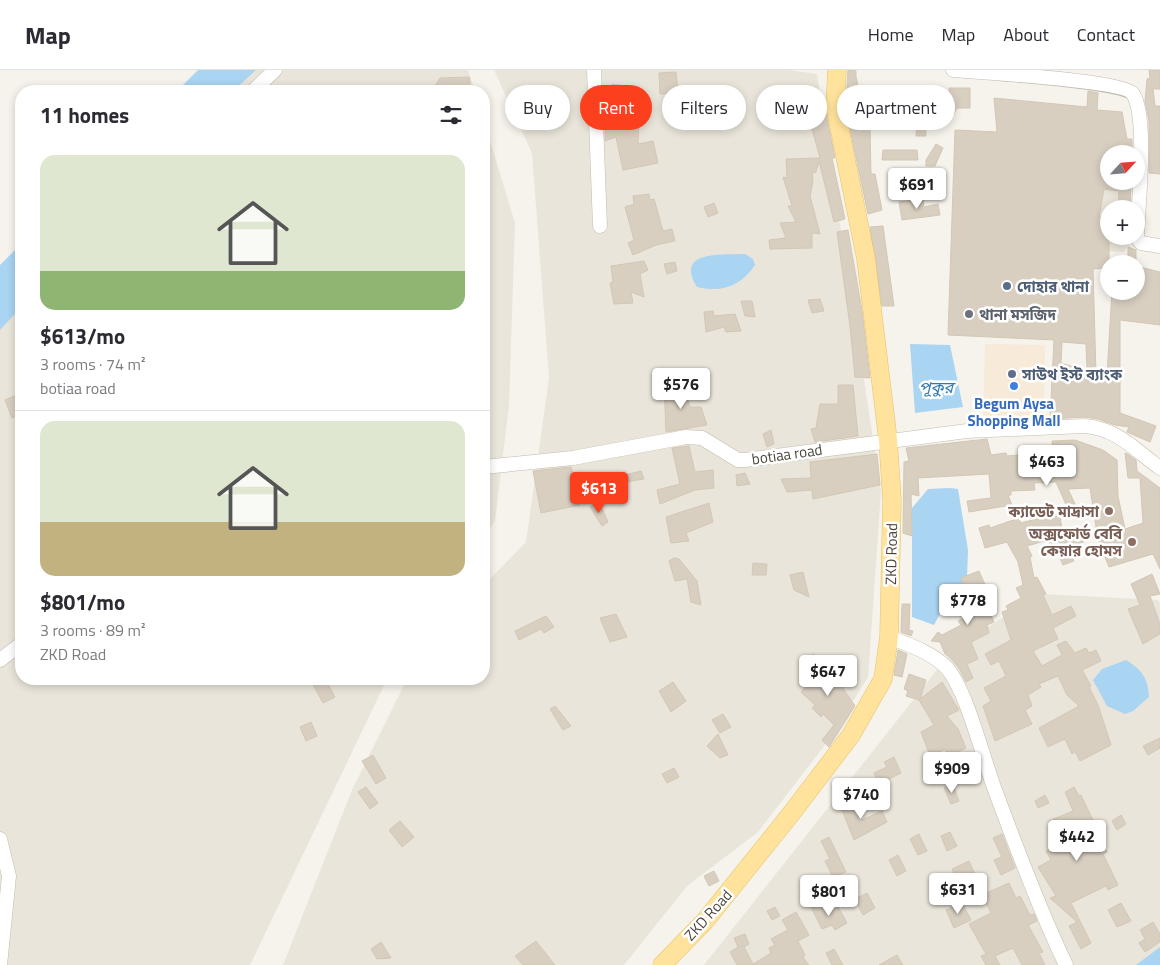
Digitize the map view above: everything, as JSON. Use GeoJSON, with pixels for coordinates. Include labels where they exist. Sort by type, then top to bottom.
{"type":"FeatureCollection","features":[{"type":"Feature","properties":{"kind":"main road","name":"ZKD Road"},"geometry":{"type":"LineString","coordinates":[[662,965],[705,921],[735,885],[851,735],[883,679],[890,637],[892,500],[888,440],[866,259],[836,106],[837,70]]}},
{"type":"Feature","properties":{"kind":"street"},"geometry":{"type":"LineString","coordinates":[[259,85],[275,70]]}},
{"type":"Feature","properties":{"kind":"street"},"geometry":{"type":"LineString","coordinates":[[594,70],[600,226]]}},
{"type":"Feature","properties":{"kind":"street"},"geometry":{"type":"LineString","coordinates":[[953,70],[1123,87],[1132,93],[1136,103],[1140,131],[1137,238],[1141,243],[1160,246]]}},
{"type":"Feature","properties":{"kind":"street","name":"botiaa road"},"geometry":{"type":"LineString","coordinates":[[490,466],[573,458],[686,437],[702,438],[738,460],[745,460],[888,440],[967,432],[1099,426],[1123,438],[1160,468]]}},
{"type":"Feature","properties":{"kind":"street"},"geometry":{"type":"LineString","coordinates":[[890,637],[925,652],[945,666],[951,674],[969,712],[994,789],[1066,965]]}},
{"type":"Feature","properties":{"kind":"street"},"geometry":{"type":"LineString","coordinates":[[0,660],[15,649]]}},
{"type":"Feature","properties":{"kind":"street"},"geometry":{"type":"LineString","coordinates":[[0,839],[8,876],[0,965]]}},
{"type":"Feature","properties":{"kind":"shaded area"},"geometry":{"type":"Polygon","coordinates":[[[246,70],[468,70],[473,85],[232,85],[246,70]]]}},
{"type":"Feature","properties":{"kind":"shaded area"},"geometry":{"type":"Polygon","coordinates":[[[494,70],[789,70],[817,74],[819,85],[756,85],[756,130],[826,130],[881,491],[868,677],[828,741],[758,832],[687,886],[624,965],[283,965],[352,790],[404,685],[490,685],[490,579],[526,542],[549,378],[532,153],[521,130],[570,130],[570,85],[505,85],[505,94],[494,70]]]}},
{"type":"Feature","properties":{"kind":"shaded area"},"geometry":{"type":"Polygon","coordinates":[[[490,141],[515,223],[509,405],[495,521],[490,528],[490,141]]]}},
{"type":"Feature","properties":{"kind":"shaded area"},"geometry":{"type":"Polygon","coordinates":[[[1100,179],[1100,190],[1127,190],[1128,200],[1100,200],[1100,245],[1129,245],[1124,252],[1097,251],[1100,179]]]}},
{"type":"Feature","properties":{"kind":"shaded area"},"geometry":{"type":"Polygon","coordinates":[[[15,312],[15,685],[384,685],[250,965],[0,965],[0,328],[15,312]]]}},
{"type":"Feature","properties":{"kind":"shaded area","name":"Begum Aysa Shopping Mall"},"geometry":{"type":"Polygon","coordinates":[[[985,344],[1045,345],[1044,427],[983,426],[985,344]]]}},
{"type":"Feature","properties":{"kind":"shaded area"},"geometry":{"type":"Polygon","coordinates":[[[1041,594],[1158,600],[1160,604],[1160,965],[704,965],[955,647],[1041,594]]]}},
{"type":"Feature","properties":{"kind":"water"},"geometry":{"type":"Polygon","coordinates":[[[198,70],[256,70],[240,85],[183,85],[198,70]]]}},
{"type":"Feature","properties":{"kind":"water"},"geometry":{"type":"Polygon","coordinates":[[[15,250],[15,314],[0,330],[0,265],[15,250]]]}},
{"type":"Feature","properties":{"kind":"water"},"geometry":{"type":"Polygon","coordinates":[[[745,254],[753,259],[755,265],[737,283],[715,289],[697,287],[692,275],[692,266],[696,261],[714,255],[745,254]]]}},
{"type":"Feature","properties":{"kind":"water","name":"পূকুর"},"geometry":{"type":"Polygon","coordinates":[[[910,344],[950,345],[963,407],[915,413],[910,344]]]}},
{"type":"Feature","properties":{"kind":"water"},"geometry":{"type":"Polygon","coordinates":[[[928,489],[958,489],[968,550],[967,578],[961,588],[951,593],[934,625],[912,617],[912,508],[928,489]]]}},
{"type":"Feature","properties":{"kind":"water"},"geometry":{"type":"Polygon","coordinates":[[[1126,660],[1143,675],[1146,680],[1149,697],[1133,711],[1125,714],[1107,706],[1093,680],[1102,669],[1126,660]]]}},
{"type":"Feature","properties":{"kind":"water"},"geometry":{"type":"Polygon","coordinates":[[[1160,947],[1160,965],[1136,965],[1160,947]]]}},
{"type":"Feature","properties":{"kind":"building"},"geometry":{"type":"Polygon","coordinates":[[[848,70],[856,71],[858,85],[847,85],[848,70]]]}},
{"type":"Feature","properties":{"kind":"building"},"geometry":{"type":"Polygon","coordinates":[[[1149,70],[1160,70],[1160,89],[1153,89],[1155,106],[1160,106],[1160,174],[1149,173],[1149,121],[1145,101],[1147,79],[1150,78],[1149,70]]]}},
{"type":"Feature","properties":{"kind":"building"},"geometry":{"type":"Polygon","coordinates":[[[676,72],[677,85],[662,85],[662,94],[660,94],[659,73],[676,72]]]}},
{"type":"Feature","properties":{"kind":"building"},"geometry":{"type":"Polygon","coordinates":[[[469,77],[470,85],[436,85],[440,78],[469,77]]]}},
{"type":"Feature","properties":{"kind":"building"},"geometry":{"type":"Polygon","coordinates":[[[955,88],[970,88],[970,108],[957,108],[955,112],[955,88]]]}},
{"type":"Feature","properties":{"kind":"building"},"geometry":{"type":"Polygon","coordinates":[[[1088,91],[1098,93],[1097,110],[1122,112],[1127,139],[1132,139],[1132,145],[1100,145],[1100,190],[1104,190],[1102,200],[1100,200],[1100,245],[1109,245],[1109,255],[1100,255],[1100,269],[1093,269],[1096,375],[1107,375],[1111,300],[1145,300],[1145,268],[1160,272],[1160,325],[1120,320],[1120,413],[1156,426],[1150,442],[1127,432],[1129,427],[1115,425],[1098,419],[1084,417],[1050,419],[1054,340],[948,335],[955,130],[997,132],[994,98],[1087,107],[1088,91]],[[1062,342],[1061,363],[1087,371],[1086,344],[1062,342]]]}},
{"type":"Feature","properties":{"kind":"building"},"geometry":{"type":"Polygon","coordinates":[[[827,119],[835,158],[832,158],[845,219],[834,222],[819,161],[816,172],[812,173],[813,181],[810,196],[820,234],[812,233],[812,248],[770,249],[769,240],[786,238],[780,223],[796,222],[788,206],[792,206],[783,177],[787,178],[786,159],[820,158],[812,130],[827,130],[827,119]]]}},
{"type":"Feature","properties":{"kind":"building"},"geometry":{"type":"Polygon","coordinates":[[[605,130],[639,130],[638,144],[653,141],[658,163],[623,170],[616,137],[605,141],[605,130]]]}},
{"type":"Feature","properties":{"kind":"building"},"geometry":{"type":"Polygon","coordinates":[[[850,130],[870,130],[871,174],[875,174],[882,210],[868,214],[850,130]]]}},
{"type":"Feature","properties":{"kind":"building"},"geometry":{"type":"Polygon","coordinates":[[[916,130],[926,130],[926,136],[916,136],[916,130]]]}},
{"type":"Feature","properties":{"kind":"building"},"geometry":{"type":"Polygon","coordinates":[[[936,144],[943,148],[935,166],[926,166],[926,160],[936,144]]]}},
{"type":"Feature","properties":{"kind":"building"},"geometry":{"type":"Polygon","coordinates":[[[883,150],[917,150],[918,160],[882,160],[883,150]]]}},
{"type":"Feature","properties":{"kind":"building"},"geometry":{"type":"Polygon","coordinates":[[[1112,190],[1131,190],[1130,200],[1118,200],[1119,191],[1112,190]]]}},
{"type":"Feature","properties":{"kind":"building"},"geometry":{"type":"Polygon","coordinates":[[[649,194],[650,200],[654,199],[663,231],[672,229],[675,241],[656,245],[633,255],[628,243],[634,240],[625,207],[634,204],[633,196],[649,194]]]}},
{"type":"Feature","properties":{"kind":"building"},"geometry":{"type":"Polygon","coordinates":[[[923,199],[924,207],[938,204],[940,215],[902,220],[899,202],[923,199]]]}},
{"type":"Feature","properties":{"kind":"building"},"geometry":{"type":"Polygon","coordinates":[[[714,203],[718,213],[708,217],[704,207],[714,203]]]}},
{"type":"Feature","properties":{"kind":"building"},"geometry":{"type":"Polygon","coordinates":[[[883,226],[894,306],[882,306],[870,227],[883,226]]]}},
{"type":"Feature","properties":{"kind":"building"},"geometry":{"type":"Polygon","coordinates":[[[848,230],[862,311],[870,378],[855,377],[837,232],[848,230]]]}},
{"type":"Feature","properties":{"kind":"building"},"geometry":{"type":"Polygon","coordinates":[[[1128,247],[1136,250],[1136,255],[1128,255],[1128,247]]]}},
{"type":"Feature","properties":{"kind":"building"},"geometry":{"type":"Polygon","coordinates":[[[644,261],[648,270],[640,274],[644,297],[631,292],[633,303],[614,304],[610,283],[613,282],[611,266],[644,261]]]}},
{"type":"Feature","properties":{"kind":"building"},"geometry":{"type":"Polygon","coordinates":[[[675,262],[677,271],[667,274],[664,264],[675,262]]]}},
{"type":"Feature","properties":{"kind":"building"},"geometry":{"type":"Polygon","coordinates":[[[820,299],[824,311],[812,313],[808,300],[820,299]]]}},
{"type":"Feature","properties":{"kind":"building"},"geometry":{"type":"Polygon","coordinates":[[[741,301],[752,301],[755,317],[745,316],[741,301]]]}},
{"type":"Feature","properties":{"kind":"building"},"geometry":{"type":"Polygon","coordinates":[[[713,311],[714,316],[735,314],[741,331],[726,332],[724,327],[706,332],[704,312],[713,311]]]}},
{"type":"Feature","properties":{"kind":"building"},"geometry":{"type":"Polygon","coordinates":[[[664,383],[684,386],[690,407],[701,407],[707,425],[666,432],[664,383]]]}},
{"type":"Feature","properties":{"kind":"building"},"geometry":{"type":"Polygon","coordinates":[[[838,385],[853,385],[858,436],[815,442],[811,429],[816,428],[820,404],[838,404],[838,385]]]}},
{"type":"Feature","properties":{"kind":"building"},"geometry":{"type":"Polygon","coordinates":[[[15,396],[15,417],[12,418],[5,400],[15,396]]]}},
{"type":"Feature","properties":{"kind":"building"},"geometry":{"type":"Polygon","coordinates":[[[771,430],[774,444],[767,447],[763,434],[771,430]]]}},
{"type":"Feature","properties":{"kind":"building"},"geometry":{"type":"Polygon","coordinates":[[[987,439],[991,455],[1006,453],[1007,456],[1053,452],[1052,441],[1075,440],[1103,450],[1117,460],[1118,496],[1125,529],[1143,523],[1140,478],[1128,478],[1125,453],[1136,460],[1137,471],[1160,488],[1160,569],[1153,554],[1109,567],[1098,540],[1090,488],[1068,489],[1076,506],[1068,509],[1056,482],[1034,483],[1035,490],[1011,491],[1011,495],[1008,495],[1012,505],[969,512],[967,501],[991,498],[989,474],[918,478],[919,496],[911,494],[912,536],[903,533],[904,462],[909,461],[906,448],[987,439]]]}},
{"type":"Feature","properties":{"kind":"building"},"geometry":{"type":"Polygon","coordinates":[[[689,446],[695,472],[713,470],[714,488],[695,490],[660,504],[657,490],[680,484],[672,448],[689,446]]]}},
{"type":"Feature","properties":{"kind":"building"},"geometry":{"type":"Polygon","coordinates":[[[877,454],[880,485],[813,499],[812,490],[787,492],[781,479],[811,478],[810,462],[877,454]]]}},
{"type":"Feature","properties":{"kind":"building"},"geometry":{"type":"Polygon","coordinates":[[[571,467],[580,505],[541,513],[533,471],[571,467]]]}},
{"type":"Feature","properties":{"kind":"building"},"geometry":{"type":"Polygon","coordinates":[[[641,471],[644,479],[619,483],[617,477],[641,471]]]}},
{"type":"Feature","properties":{"kind":"building"},"geometry":{"type":"Polygon","coordinates":[[[745,473],[750,484],[737,486],[736,475],[745,473]]]}},
{"type":"Feature","properties":{"kind":"building"},"geometry":{"type":"Polygon","coordinates":[[[599,502],[608,522],[602,526],[590,507],[599,502]]]}},
{"type":"Feature","properties":{"kind":"building"},"geometry":{"type":"Polygon","coordinates":[[[709,503],[713,522],[686,533],[689,541],[671,543],[666,517],[709,503]]]}},
{"type":"Feature","properties":{"kind":"building"},"geometry":{"type":"Polygon","coordinates":[[[1059,513],[1063,533],[1071,529],[1074,535],[1080,531],[1085,541],[1069,549],[1074,561],[1063,565],[1048,540],[1027,546],[1032,556],[1030,557],[1034,578],[1037,577],[1046,594],[1043,595],[1052,615],[1071,606],[1076,616],[1053,628],[1058,639],[1033,651],[1042,666],[1062,655],[1057,645],[1066,641],[1075,653],[1086,648],[1089,653],[1096,650],[1101,661],[1082,670],[1091,686],[1089,687],[1098,705],[1111,745],[1080,761],[1075,752],[1072,754],[1065,739],[1048,747],[1039,728],[1079,706],[1067,695],[1058,676],[1039,684],[1041,687],[1028,695],[1032,706],[1025,710],[1032,724],[995,741],[983,706],[991,701],[984,688],[1006,676],[999,661],[991,665],[985,654],[1011,640],[1002,612],[1008,610],[1006,606],[1021,598],[1016,588],[1023,585],[1018,562],[1007,542],[985,548],[979,528],[989,525],[990,528],[1019,518],[1021,523],[1059,513]]]}},
{"type":"Feature","properties":{"kind":"building"},"geometry":{"type":"Polygon","coordinates":[[[674,558],[679,559],[697,581],[701,605],[691,602],[687,579],[675,581],[669,561],[674,558]]]}},
{"type":"Feature","properties":{"kind":"building"},"geometry":{"type":"Polygon","coordinates":[[[753,563],[767,564],[766,575],[752,575],[753,563]]]}},
{"type":"Feature","properties":{"kind":"building"},"geometry":{"type":"Polygon","coordinates":[[[979,571],[986,587],[980,589],[994,622],[987,625],[989,633],[971,642],[978,659],[967,664],[973,678],[966,682],[959,668],[945,654],[940,642],[931,641],[938,632],[942,635],[961,625],[958,621],[966,617],[958,600],[968,595],[961,578],[979,571]]]}},
{"type":"Feature","properties":{"kind":"building"},"geometry":{"type":"Polygon","coordinates":[[[803,572],[809,597],[794,590],[790,575],[803,572]]]}},
{"type":"Feature","properties":{"kind":"building"},"geometry":{"type":"Polygon","coordinates":[[[1152,574],[1160,594],[1150,596],[1160,624],[1160,634],[1143,644],[1128,609],[1140,605],[1131,584],[1152,574]]]}},
{"type":"Feature","properties":{"kind":"building"},"geometry":{"type":"Polygon","coordinates":[[[902,604],[910,604],[909,630],[913,631],[911,636],[901,632],[902,604]]]}},
{"type":"Feature","properties":{"kind":"building"},"geometry":{"type":"Polygon","coordinates":[[[616,614],[627,637],[610,642],[600,618],[616,614]]]}},
{"type":"Feature","properties":{"kind":"building"},"geometry":{"type":"Polygon","coordinates":[[[546,616],[554,627],[544,633],[541,629],[519,640],[515,631],[546,616]]]}},
{"type":"Feature","properties":{"kind":"building"},"geometry":{"type":"Polygon","coordinates":[[[898,650],[907,654],[902,677],[894,675],[898,650]]]}},
{"type":"Feature","properties":{"kind":"building"},"geometry":{"type":"Polygon","coordinates":[[[813,654],[830,669],[855,706],[829,747],[822,740],[834,725],[823,714],[821,717],[812,708],[815,705],[801,692],[815,677],[803,665],[813,654]]]}},
{"type":"Feature","properties":{"kind":"building"},"geometry":{"type":"Polygon","coordinates":[[[909,674],[926,680],[920,699],[942,682],[959,710],[947,716],[958,729],[966,748],[949,756],[945,749],[933,755],[931,751],[929,753],[921,732],[934,725],[919,700],[906,696],[908,691],[904,689],[909,674]]]}},
{"type":"Feature","properties":{"kind":"building"},"geometry":{"type":"Polygon","coordinates":[[[673,682],[686,701],[671,712],[659,691],[673,682]]]}},
{"type":"Feature","properties":{"kind":"building"},"geometry":{"type":"Polygon","coordinates":[[[313,685],[328,685],[335,697],[323,703],[313,685]]]}},
{"type":"Feature","properties":{"kind":"building"},"geometry":{"type":"Polygon","coordinates":[[[555,706],[571,726],[563,730],[550,709],[555,706]]]}},
{"type":"Feature","properties":{"kind":"building"},"geometry":{"type":"Polygon","coordinates":[[[723,714],[731,727],[720,733],[712,720],[723,714]]]}},
{"type":"Feature","properties":{"kind":"building"},"geometry":{"type":"Polygon","coordinates":[[[311,722],[317,736],[306,741],[300,727],[311,722]]]}},
{"type":"Feature","properties":{"kind":"building"},"geometry":{"type":"Polygon","coordinates":[[[718,734],[728,755],[720,758],[707,746],[718,734]]]}},
{"type":"Feature","properties":{"kind":"building"},"geometry":{"type":"Polygon","coordinates":[[[1160,738],[1160,748],[1148,755],[1143,746],[1160,738]]]}},
{"type":"Feature","properties":{"kind":"building"},"geometry":{"type":"Polygon","coordinates":[[[373,755],[386,778],[376,784],[362,761],[373,755]]]}},
{"type":"Feature","properties":{"kind":"building"},"geometry":{"type":"Polygon","coordinates":[[[894,757],[901,773],[879,784],[874,773],[887,767],[884,762],[894,757]]]}},
{"type":"Feature","properties":{"kind":"building"},"geometry":{"type":"Polygon","coordinates":[[[674,768],[679,777],[667,783],[662,774],[674,768]]]}},
{"type":"Feature","properties":{"kind":"building"},"geometry":{"type":"Polygon","coordinates":[[[953,785],[959,801],[951,804],[944,788],[953,785]]]}},
{"type":"Feature","properties":{"kind":"building"},"geometry":{"type":"Polygon","coordinates":[[[366,787],[378,803],[370,809],[358,792],[366,787]]]}},
{"type":"Feature","properties":{"kind":"building"},"geometry":{"type":"Polygon","coordinates":[[[1074,787],[1079,796],[1081,795],[1102,839],[1100,839],[1107,852],[1103,854],[1118,885],[1108,890],[1106,886],[1071,903],[1091,943],[1081,949],[1069,926],[1077,922],[1050,898],[1056,896],[1038,867],[1051,860],[1046,851],[1055,845],[1054,842],[1059,840],[1049,821],[1073,811],[1065,792],[1074,787]]]}},
{"type":"Feature","properties":{"kind":"building"},"geometry":{"type":"Polygon","coordinates":[[[1045,795],[1049,803],[1038,808],[1035,801],[1045,795]]]}},
{"type":"Feature","properties":{"kind":"building"},"geometry":{"type":"Polygon","coordinates":[[[852,800],[862,820],[882,811],[887,822],[854,840],[840,805],[852,800]]]}},
{"type":"Feature","properties":{"kind":"building"},"geometry":{"type":"Polygon","coordinates":[[[1121,815],[1126,824],[1117,830],[1112,821],[1121,815]]]}},
{"type":"Feature","properties":{"kind":"building"},"geometry":{"type":"Polygon","coordinates":[[[400,821],[414,837],[402,847],[389,830],[400,821]]]}},
{"type":"Feature","properties":{"kind":"building"},"geometry":{"type":"Polygon","coordinates":[[[950,832],[957,846],[947,851],[941,836],[950,832]]]}},
{"type":"Feature","properties":{"kind":"building"},"geometry":{"type":"Polygon","coordinates":[[[919,834],[927,851],[918,855],[910,839],[919,834]]]}},
{"type":"Feature","properties":{"kind":"building"},"geometry":{"type":"Polygon","coordinates":[[[1002,834],[1015,868],[1001,875],[994,860],[1002,857],[993,838],[1002,834]]]}},
{"type":"Feature","properties":{"kind":"building"},"geometry":{"type":"Polygon","coordinates":[[[829,837],[846,872],[833,877],[825,861],[830,859],[821,841],[829,837]]]}},
{"type":"Feature","properties":{"kind":"building"},"geometry":{"type":"Polygon","coordinates":[[[898,855],[906,871],[897,876],[889,860],[898,855]]]}},
{"type":"Feature","properties":{"kind":"building"},"geometry":{"type":"Polygon","coordinates":[[[969,861],[977,879],[960,886],[952,869],[969,861]]]}},
{"type":"Feature","properties":{"kind":"building"},"geometry":{"type":"Polygon","coordinates":[[[714,871],[719,881],[709,886],[704,876],[714,871]]]}},
{"type":"Feature","properties":{"kind":"building"},"geometry":{"type":"Polygon","coordinates":[[[1009,883],[1016,898],[1020,896],[1030,915],[1034,914],[1037,921],[1028,925],[1043,952],[1039,953],[1045,965],[1022,965],[1013,948],[995,956],[1000,965],[986,965],[981,956],[986,954],[969,924],[991,913],[982,895],[1009,883]]]}},
{"type":"Feature","properties":{"kind":"building"},"geometry":{"type":"Polygon","coordinates":[[[867,893],[875,908],[863,915],[855,899],[867,893]]]}},
{"type":"Feature","properties":{"kind":"building"},"geometry":{"type":"Polygon","coordinates":[[[821,903],[826,913],[838,907],[847,923],[835,930],[832,925],[822,929],[811,907],[821,903]]]}},
{"type":"Feature","properties":{"kind":"building"},"geometry":{"type":"Polygon","coordinates":[[[962,903],[971,920],[954,928],[946,910],[962,903]]]}},
{"type":"Feature","properties":{"kind":"building"},"geometry":{"type":"Polygon","coordinates":[[[1121,903],[1131,921],[1117,927],[1108,910],[1121,903]]]}},
{"type":"Feature","properties":{"kind":"building"},"geometry":{"type":"Polygon","coordinates":[[[775,907],[780,916],[772,920],[767,911],[775,907]]]}},
{"type":"Feature","properties":{"kind":"building"},"geometry":{"type":"Polygon","coordinates":[[[796,912],[809,935],[798,941],[805,955],[803,957],[809,965],[737,965],[730,952],[738,947],[734,938],[745,934],[749,944],[744,947],[753,964],[771,953],[769,948],[775,945],[771,939],[788,930],[782,920],[796,912]]]}},
{"type":"Feature","properties":{"kind":"building"},"geometry":{"type":"Polygon","coordinates":[[[1153,922],[1160,934],[1160,942],[1145,952],[1139,943],[1145,939],[1140,930],[1153,922]]]}},
{"type":"Feature","properties":{"kind":"building"},"geometry":{"type":"Polygon","coordinates":[[[536,941],[555,965],[523,965],[515,956],[536,941]]]}},
{"type":"Feature","properties":{"kind":"building"},"geometry":{"type":"Polygon","coordinates":[[[381,942],[391,958],[377,959],[371,949],[381,942]]]}},
{"type":"Feature","properties":{"kind":"building"},"geometry":{"type":"Polygon","coordinates":[[[834,949],[843,965],[832,965],[826,953],[834,949]]]}},
{"type":"Feature","properties":{"kind":"building"},"geometry":{"type":"Polygon","coordinates":[[[897,955],[903,965],[879,965],[897,955]]]}},
{"type":"Feature","properties":{"kind":"place","name":"দোহার থানা"},"geometry":{"type":"Point","coordinates":[1007,286]}},
{"type":"Feature","properties":{"kind":"place","name":"থানা মসজিদ"},"geometry":{"type":"Point","coordinates":[969,314]}},
{"type":"Feature","properties":{"kind":"place","name":"সাউথ ইস্ট ব্যাংক"},"geometry":{"type":"Point","coordinates":[1012,374]}},
{"type":"Feature","properties":{"kind":"place","name":"Begum Aysa Shopping Mall"},"geometry":{"type":"Point","coordinates":[1014,386]}},
{"type":"Feature","properties":{"kind":"place","name":"ক্যাডেট মাদ্রাসা"},"geometry":{"type":"Point","coordinates":[1109,511]}},
{"type":"Feature","properties":{"kind":"place","name":"অক্সফোর্ড বেবি কেয়ার হোমস"},"geometry":{"type":"Point","coordinates":[1132,542]}}]}
